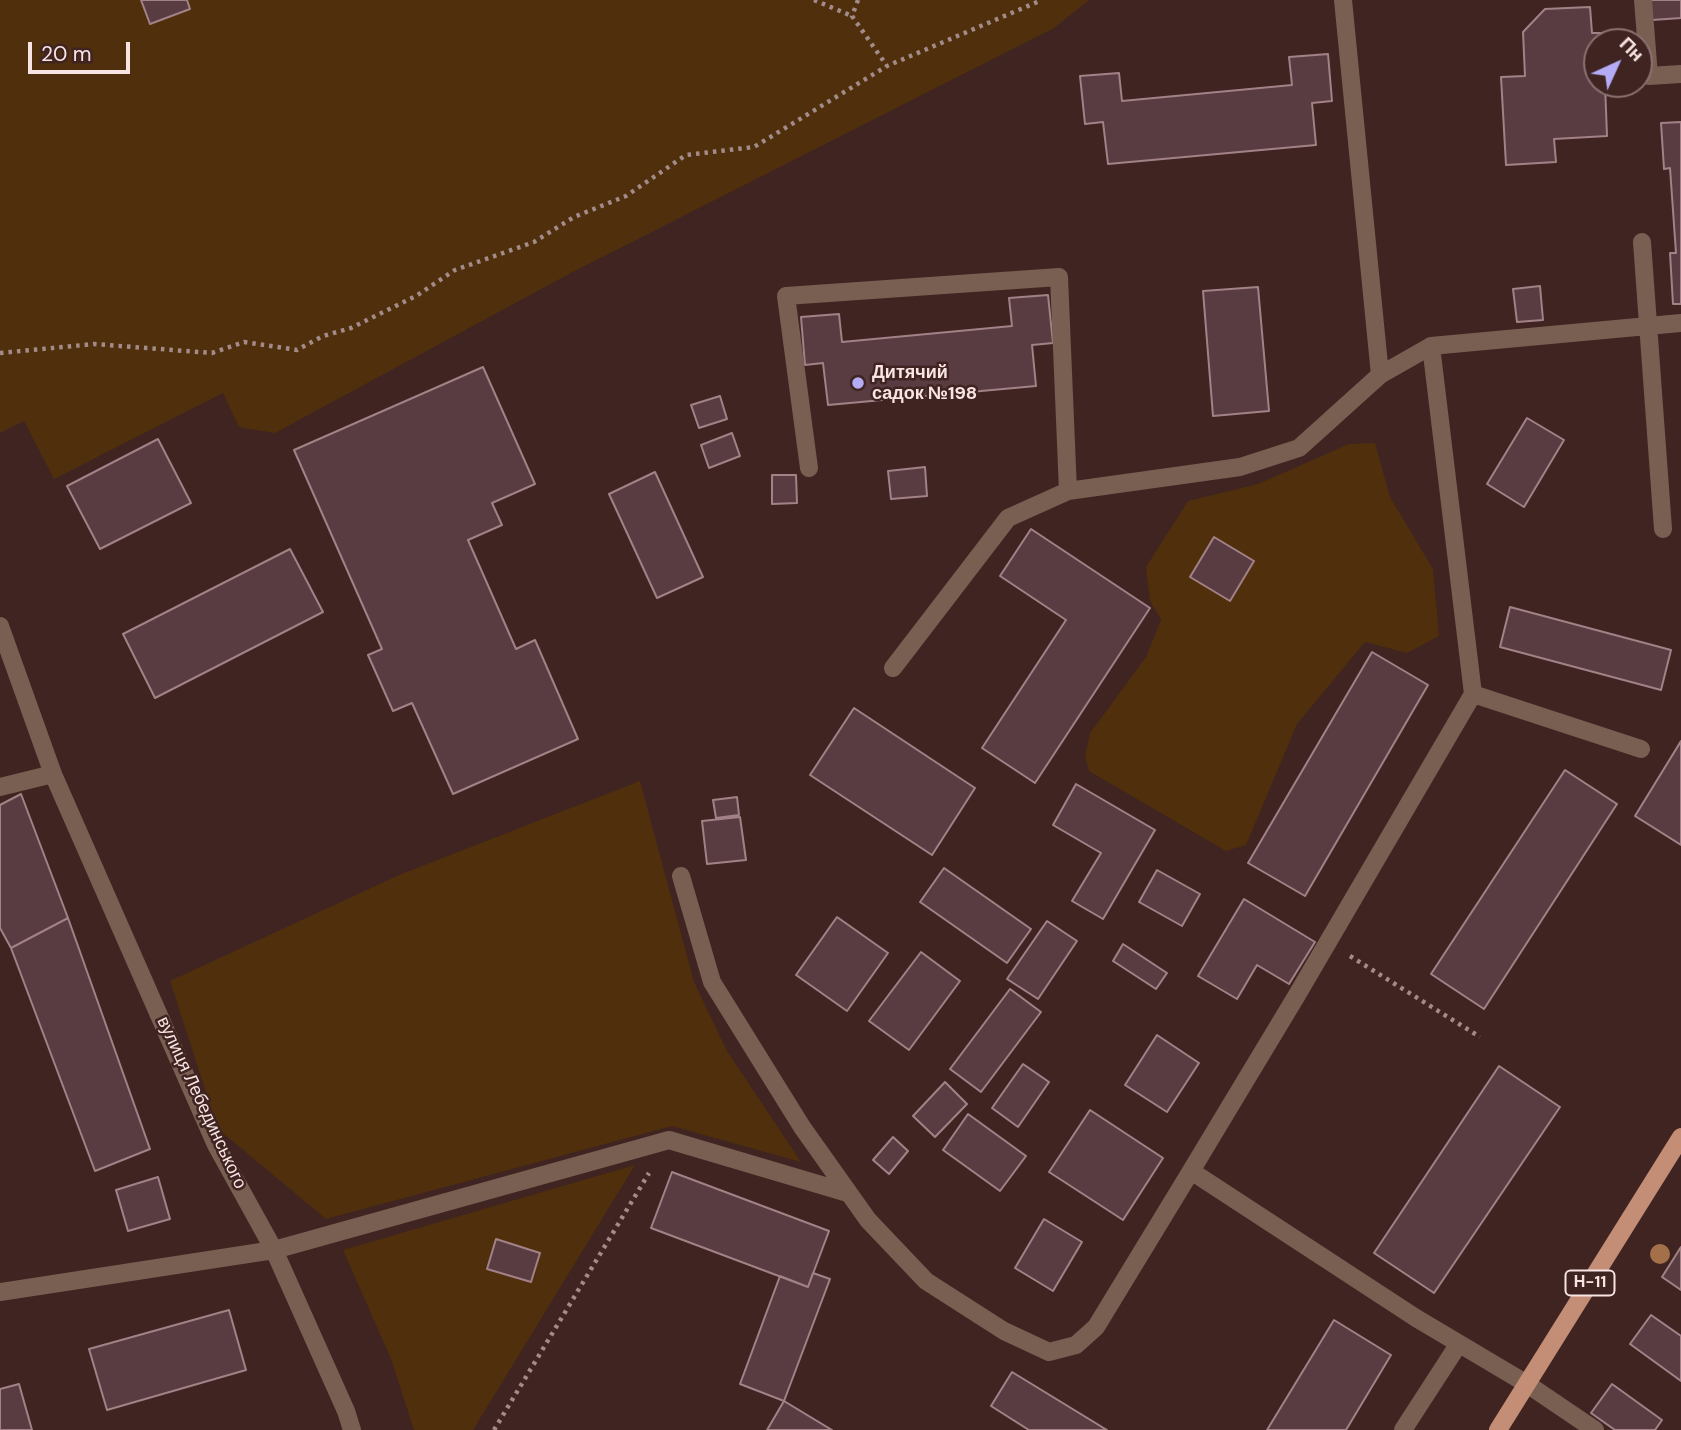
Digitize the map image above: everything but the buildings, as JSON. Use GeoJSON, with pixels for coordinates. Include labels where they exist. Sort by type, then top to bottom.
{"type":"FeatureCollection","features":[{"type":"Feature","properties":{"kind":"main road","name":"Н-11"},"geometry":{"type":"LineString","coordinates":[[1498,1430],[1681,1137]]}},
{"type":"Feature","properties":{"kind":"street"},"geometry":{"type":"LineString","coordinates":[[1343,0],[1380,375]]}},
{"type":"Feature","properties":{"kind":"street"},"geometry":{"type":"LineString","coordinates":[[1643,0],[1649,76],[1681,74]]}},
{"type":"Feature","properties":{"kind":"street"},"geometry":{"type":"LineString","coordinates":[[1642,242],[1663,529]]}},
{"type":"Feature","properties":{"kind":"street"},"geometry":{"type":"LineString","coordinates":[[809,468],[786,296],[1059,277],[1068,491]]}},
{"type":"Feature","properties":{"kind":"street"},"geometry":{"type":"LineString","coordinates":[[893,668],[1008,518],[1068,491],[1240,467],[1299,448],[1380,375],[1431,346],[1681,323]]}},
{"type":"Feature","properties":{"kind":"street"},"geometry":{"type":"LineString","coordinates":[[681,876],[712,982],[802,1127],[868,1220],[926,1281],[1004,1331],[1049,1352],[1076,1345],[1096,1327],[1329,942],[1474,694],[1431,346]]}},
{"type":"Feature","properties":{"kind":"street","name":"вулиця Лебединського"},"geometry":{"type":"LineString","coordinates":[[0,626],[53,774],[216,1144],[274,1250],[352,1430]]}},
{"type":"Feature","properties":{"kind":"street"},"geometry":{"type":"LineString","coordinates":[[1474,694],[1641,749]]}},
{"type":"Feature","properties":{"kind":"street"},"geometry":{"type":"LineString","coordinates":[[0,787],[53,774]]}},
{"type":"Feature","properties":{"kind":"street"},"geometry":{"type":"LineString","coordinates":[[0,1292],[274,1250],[669,1140],[848,1193]]}},
{"type":"Feature","properties":{"kind":"street"},"geometry":{"type":"LineString","coordinates":[[1191,1171],[1458,1345],[1527,1384],[1595,1430]]}},
{"type":"Feature","properties":{"kind":"street"},"geometry":{"type":"LineString","coordinates":[[1403,1430],[1458,1345]]}},
{"type":"Feature","properties":{"kind":"path"},"geometry":{"type":"LineString","coordinates":[[814,0],[852,16],[887,66]]}},
{"type":"Feature","properties":{"kind":"path"},"geometry":{"type":"LineString","coordinates":[[852,16],[858,0]]}},
{"type":"Feature","properties":{"kind":"path"},"geometry":{"type":"LineString","coordinates":[[0,353],[94,344],[212,353],[244,342],[297,350],[323,336],[351,328],[416,296],[455,270],[534,242],[574,217],[626,196],[686,155],[754,146],[887,66],[1042,0]]}},
{"type":"Feature","properties":{"kind":"path"},"geometry":{"type":"LineString","coordinates":[[1329,942],[1480,1037]]}},
{"type":"Feature","properties":{"kind":"path"},"geometry":{"type":"LineString","coordinates":[[494,1430],[669,1140]]}},
{"type":"Feature","properties":{"kind":"shaded area"},"geometry":{"type":"Polygon","coordinates":[[[0,0],[1089,0],[1054,28],[569,274],[275,433],[239,427],[223,393],[54,479],[24,421],[0,433],[0,0]]]}},
{"type":"Feature","properties":{"kind":"shaded area"},"geometry":{"type":"Polygon","coordinates":[[[1375,443],[1390,497],[1433,569],[1439,636],[1407,653],[1365,642],[1297,724],[1246,845],[1226,851],[1089,771],[1085,756],[1090,733],[1146,657],[1161,620],[1150,601],[1146,567],[1188,501],[1258,484],[1349,444],[1375,443]]]}},
{"type":"Feature","properties":{"kind":"shaded area"},"geometry":{"type":"Polygon","coordinates":[[[640,781],[694,982],[727,1051],[801,1162],[672,1126],[326,1219],[218,1129],[170,981],[399,875],[640,781]]]}},
{"type":"Feature","properties":{"kind":"shaded area"},"geometry":{"type":"Polygon","coordinates":[[[635,1165],[473,1430],[414,1430],[391,1359],[343,1250],[635,1165]]]}},
{"type":"Feature","properties":{"kind":"place","name":"Дитячий садок №198"},"geometry":{"type":"Point","coordinates":[858,383]}}]}
